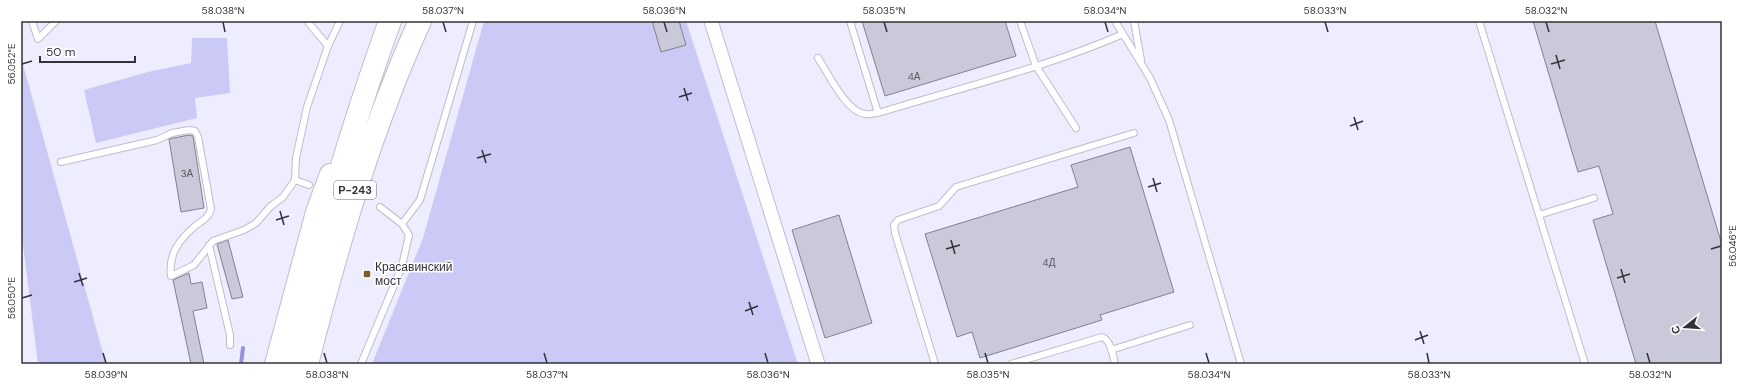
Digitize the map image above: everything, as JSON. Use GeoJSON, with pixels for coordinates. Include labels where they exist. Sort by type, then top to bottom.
{"type":"FeatureCollection","features":[{"type":"Feature","properties":{"kind":"highway","name":"Р-243"},"geometry":{"type":"LineString","coordinates":[[286,364],[328,210],[355,119],[390,21]]}},
{"type":"Feature","properties":{"kind":"highway","name":"Р-243"},"geometry":{"type":"LineString","coordinates":[[306,364],[349,208],[393,85],[420,21]]}},
{"type":"Feature","properties":{"kind":"main road"},"geometry":{"type":"LineString","coordinates":[[275,364],[316,212],[329,176],[355,119]]}},
{"type":"Feature","properties":{"kind":"main road"},"geometry":{"type":"LineString","coordinates":[[282,364],[286,323]]}},
{"type":"Feature","properties":{"kind":"street"},"geometry":{"type":"LineString","coordinates":[[711,21],[818,364]]}},
{"type":"Feature","properties":{"kind":"lane"},"geometry":{"type":"LineString","coordinates":[[32,21],[38,39],[56,21]]}},
{"type":"Feature","properties":{"kind":"lane"},"geometry":{"type":"LineString","coordinates":[[307,21],[328,46]]}},
{"type":"Feature","properties":{"kind":"lane"},"geometry":{"type":"LineString","coordinates":[[61,162],[157,140],[172,133],[189,130],[195,131],[198,137],[211,209],[207,217],[186,235],[173,252],[170,266],[171,276],[194,265],[201,258],[209,245],[218,238],[244,230],[256,223],[270,207],[283,197],[294,180],[300,139],[307,107],[328,46],[340,21]]}},
{"type":"Feature","properties":{"kind":"lane"},"geometry":{"type":"LineString","coordinates":[[402,224],[420,200],[473,21]]}},
{"type":"Feature","properties":{"kind":"lane"},"geometry":{"type":"LineString","coordinates":[[850,21],[878,113]]}},
{"type":"Feature","properties":{"kind":"lane"},"geometry":{"type":"LineString","coordinates":[[1020,21],[1036,66],[1076,128]]}},
{"type":"Feature","properties":{"kind":"lane"},"geometry":{"type":"LineString","coordinates":[[1115,21],[1150,78],[1168,120],[1241,364]]}},
{"type":"Feature","properties":{"kind":"lane"},"geometry":{"type":"LineString","coordinates":[[1134,21],[1141,64]]}},
{"type":"Feature","properties":{"kind":"lane"},"geometry":{"type":"LineString","coordinates":[[1479,21],[1585,364]]}},
{"type":"Feature","properties":{"kind":"lane"},"geometry":{"type":"LineString","coordinates":[[818,58],[845,100],[854,110],[865,114],[878,113],[1036,66],[1093,47],[1123,34]]}},
{"type":"Feature","properties":{"kind":"lane"},"geometry":{"type":"LineString","coordinates":[[935,364],[895,233],[894,226],[898,220],[939,206],[956,187],[1134,133]]}},
{"type":"Feature","properties":{"kind":"lane"},"geometry":{"type":"LineString","coordinates":[[294,180],[309,185]]}},
{"type":"Feature","properties":{"kind":"lane"},"geometry":{"type":"LineString","coordinates":[[1539,215],[1594,198]]}},
{"type":"Feature","properties":{"kind":"lane"},"geometry":{"type":"LineString","coordinates":[[361,364],[402,266],[409,235],[402,224],[380,207]]}},
{"type":"Feature","properties":{"kind":"lane"},"geometry":{"type":"LineString","coordinates":[[209,245],[230,335],[230,345]]}},
{"type":"Feature","properties":{"kind":"lane"},"geometry":{"type":"LineString","coordinates":[[1111,350],[1190,326]]}},
{"type":"Feature","properties":{"kind":"lane"},"geometry":{"type":"LineString","coordinates":[[1011,364],[1098,337],[1106,338],[1115,364]]}},
{"type":"Feature","properties":{"kind":"shaded area"},"geometry":{"type":"Polygon","coordinates":[[[484,21],[686,21],[798,364],[372,364],[423,238],[484,21]]]}},
{"type":"Feature","properties":{"kind":"shaded area"},"geometry":{"type":"Polygon","coordinates":[[[192,38],[227,38],[230,93],[195,98],[197,118],[96,143],[84,90],[148,72],[191,63],[192,38]]]}},
{"type":"Feature","properties":{"kind":"shaded area"},"geometry":{"type":"Polygon","coordinates":[[[21,57],[106,364],[38,364],[21,229],[21,57]]]}},
{"type":"Feature","properties":{"kind":"building"},"geometry":{"type":"Polygon","coordinates":[[[652,21],[679,21],[686,45],[661,52],[652,21]]]}},
{"type":"Feature","properties":{"kind":"building"},"geometry":{"type":"Polygon","coordinates":[[[862,21],[1005,21],[1016,56],[885,96],[862,21]]]}},
{"type":"Feature","properties":{"kind":"building"},"geometry":{"type":"Polygon","coordinates":[[[1533,21],[1655,21],[1722,245],[1722,364],[1636,364],[1593,220],[1613,214],[1599,166],[1578,172],[1533,21]]]}},
{"type":"Feature","properties":{"kind":"building"},"geometry":{"type":"Polygon","coordinates":[[[189,135],[193,136],[204,208],[181,212],[169,139],[189,135]]]}},
{"type":"Feature","properties":{"kind":"building"},"geometry":{"type":"Polygon","coordinates":[[[1130,147],[1174,292],[1100,315],[1102,320],[980,358],[972,332],[957,337],[925,234],[1078,187],[1071,165],[1130,147]]]}},
{"type":"Feature","properties":{"kind":"building"},"geometry":{"type":"Polygon","coordinates":[[[839,215],[872,323],[825,338],[792,230],[839,215]]]}},
{"type":"Feature","properties":{"kind":"building"},"geometry":{"type":"Polygon","coordinates":[[[228,240],[243,297],[232,299],[217,244],[228,240]]]}},
{"type":"Feature","properties":{"kind":"building"},"geometry":{"type":"Polygon","coordinates":[[[189,273],[191,284],[202,282],[207,308],[193,311],[204,364],[191,364],[173,280],[189,273]]]}},
{"type":"Feature","properties":{"kind":"waterway"},"geometry":{"type":"LineString","coordinates":[[241,364],[243,348]]}},
{"type":"Feature","properties":{"kind":"place","name":"Красавинский мост"},"geometry":{"type":"Point","coordinates":[367,274]}}]}
